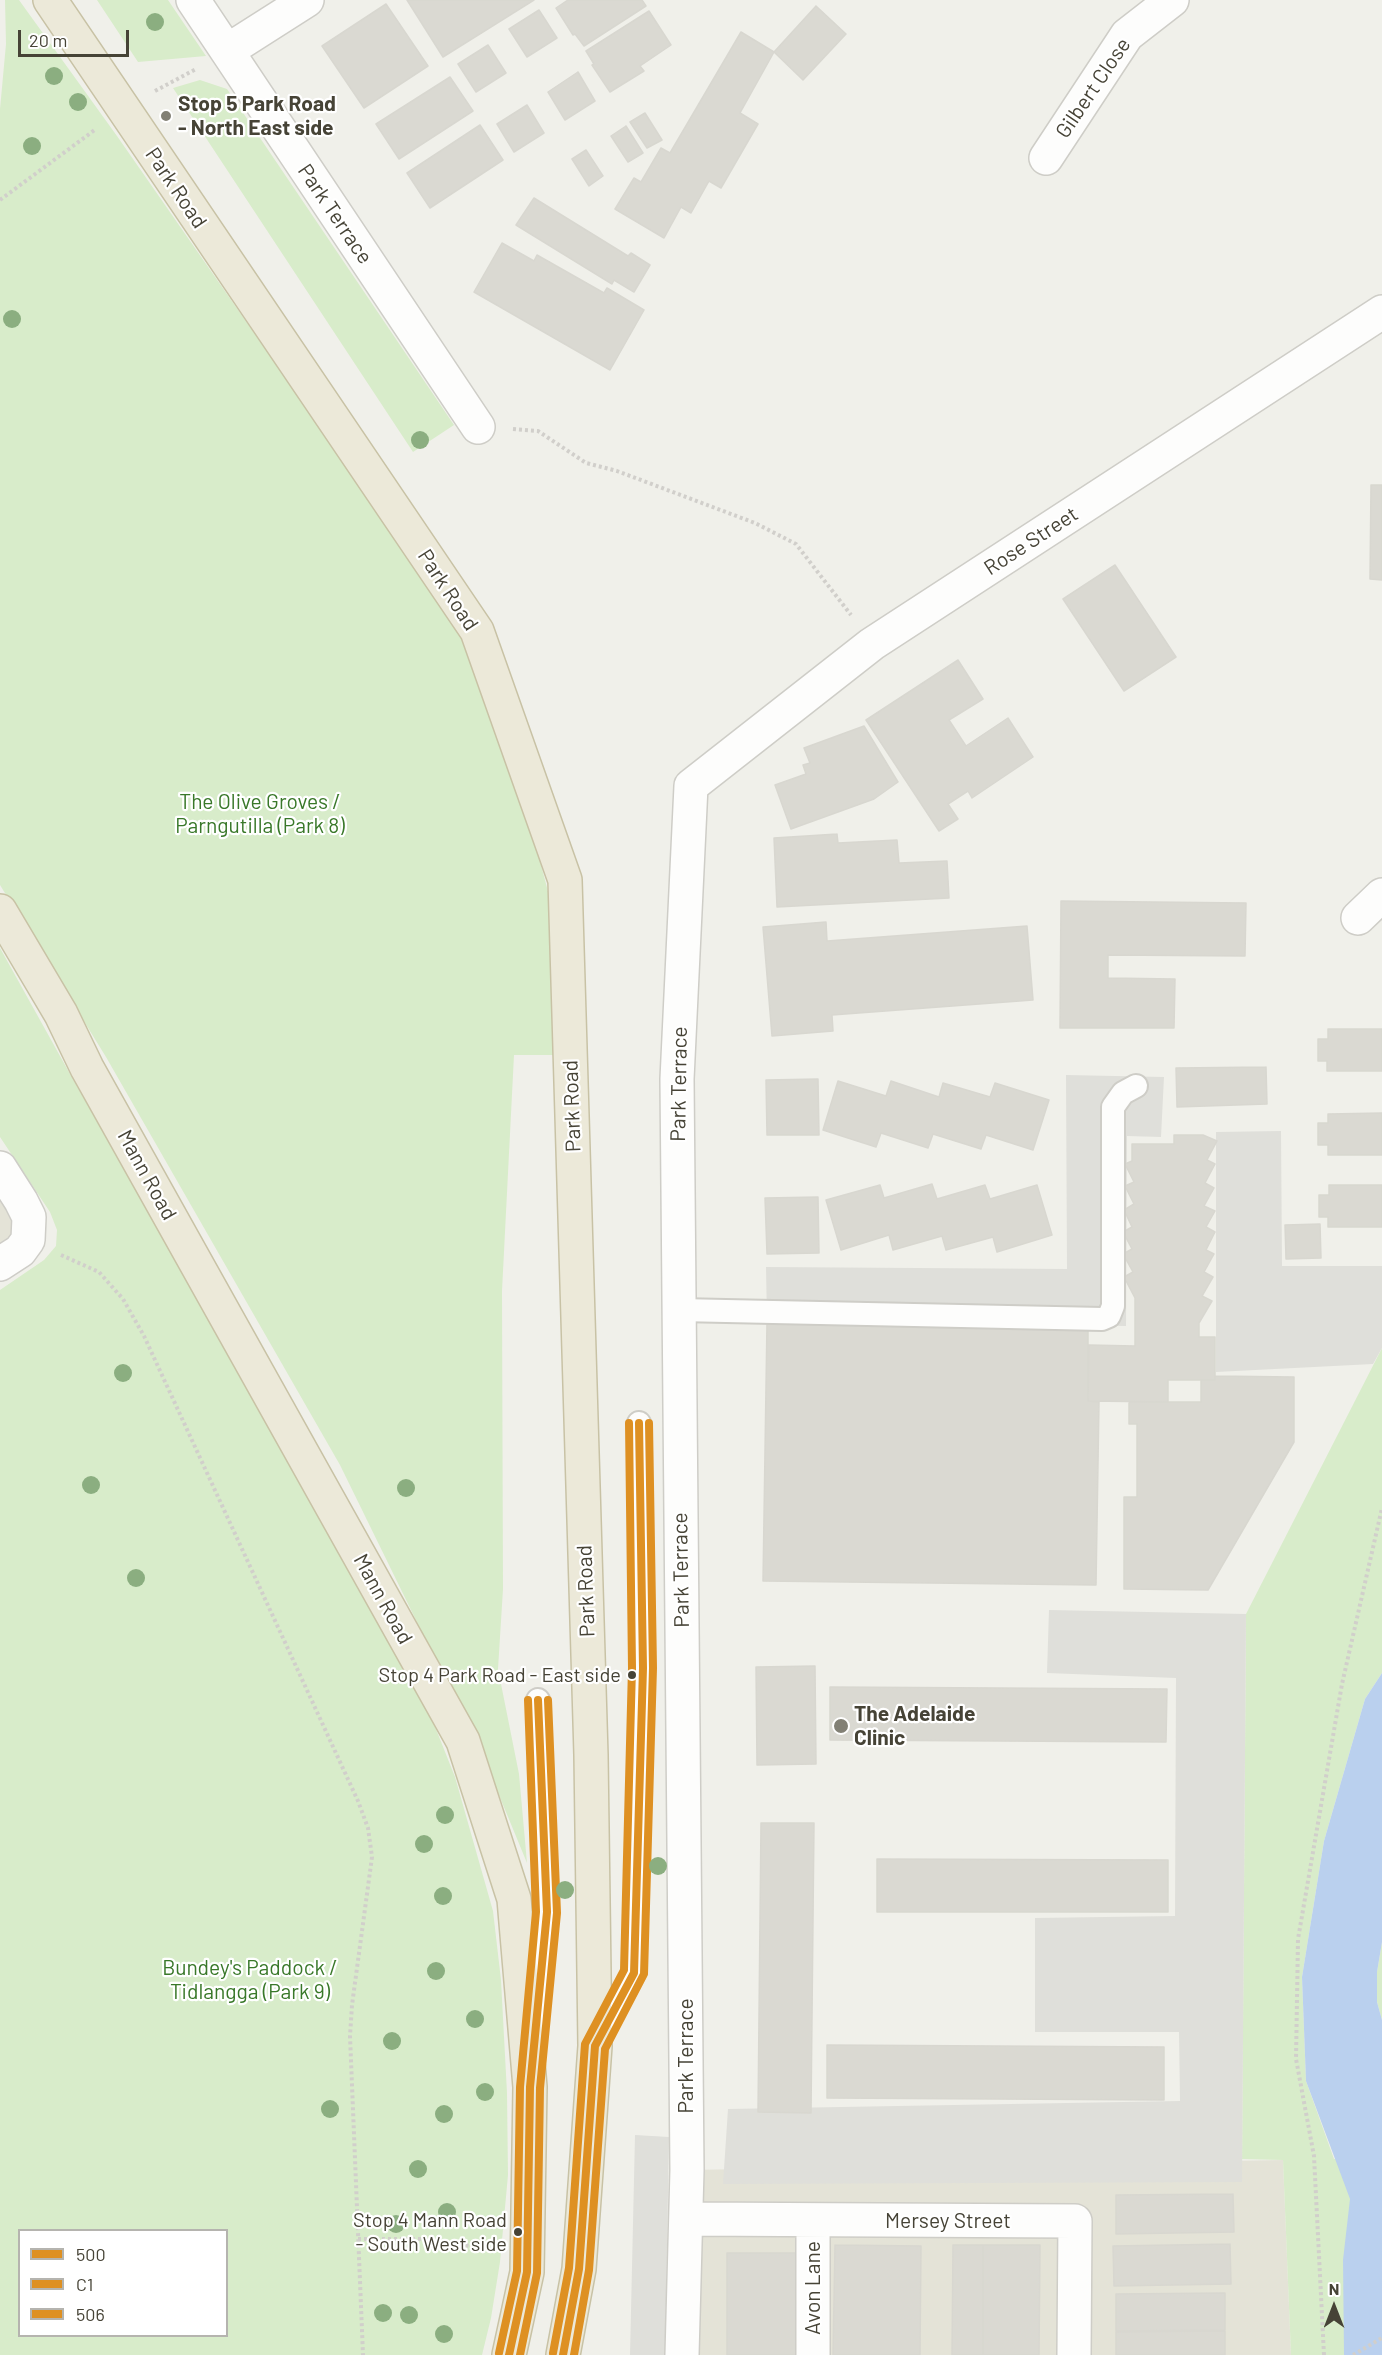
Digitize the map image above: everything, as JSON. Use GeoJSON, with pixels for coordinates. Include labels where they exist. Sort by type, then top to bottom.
{"type":"FeatureCollection","features":[{"type":"Feature","properties":{"kind":"highway","name":"Park Road"},"geometry":{"type":"LineString","coordinates":[[50,0],[477,631],[565,880],[591,1755],[595,2046],[579,2269],[563,2355]]}},
{"type":"Feature","properties":{"kind":"highway","name":"Mann Road"},"geometry":{"type":"LineString","coordinates":[[0,911],[61,1014],[87,1068],[463,1741],[514,1899],[530,2087],[527,2272],[509,2355]]}},
{"type":"Feature","properties":{"kind":"street","name":"Park Terrace"},"geometry":{"type":"LineString","coordinates":[[193,0],[478,427]]}},
{"type":"Feature","properties":{"kind":"street"},"geometry":{"type":"LineString","coordinates":[[227,51],[306,0]]}},
{"type":"Feature","properties":{"kind":"street","name":"Gilbert Close"},"geometry":{"type":"LineString","coordinates":[[1046,158],[1127,35],[1172,0]]}},
{"type":"Feature","properties":{"kind":"street","name":"Rose Street"},"geometry":{"type":"LineString","coordinates":[[691,786],[872,644],[1382,312]]}},
{"type":"Feature","properties":{"kind":"street","name":"Park Terrace"},"geometry":{"type":"LineString","coordinates":[[682,2355],[687,2219],[677,1079],[691,786]]}},
{"type":"Feature","properties":{"kind":"street"},"geometry":{"type":"LineString","coordinates":[[1358,918],[1382,895]]}},
{"type":"Feature","properties":{"kind":"street"},"geometry":{"type":"LineString","coordinates":[[0,1168],[29,1217],[28,1240],[20,1251],[0,1264]]}},
{"type":"Feature","properties":{"kind":"street","name":"Mersey Street"},"geometry":{"type":"LineString","coordinates":[[687,2219],[1075,2221],[1074,2355]]}},
{"type":"Feature","properties":{"kind":"street","name":"Avon Lane"},"geometry":{"type":"LineString","coordinates":[[813,2220],[813,2355]]}},
{"type":"Feature","properties":{"kind":"lane"},"geometry":{"type":"LineString","coordinates":[[679,1310],[717,1313],[1102,1319],[1109,1316],[1113,1306],[1113,1107],[1123,1092],[1136,1086]]}},
{"type":"Feature","properties":{"kind":"lane"},"geometry":{"type":"LineString","coordinates":[[595,2046],[634,1973],[643,1668],[639,1423]]}},
{"type":"Feature","properties":{"kind":"lane"},"geometry":{"type":"LineString","coordinates":[[530,2087],[547,1912],[538,1700]]}},
{"type":"Feature","properties":{"kind":"path"},"geometry":{"type":"LineString","coordinates":[[156,91],[227,51]]}},
{"type":"Feature","properties":{"kind":"path"},"geometry":{"type":"LineString","coordinates":[[0,200],[104,123]]}},
{"type":"Feature","properties":{"kind":"path"},"geometry":{"type":"LineString","coordinates":[[478,427],[538,431],[586,463],[617,471],[755,523],[796,544],[872,644]]}},
{"type":"Feature","properties":{"kind":"path"},"geometry":{"type":"LineString","coordinates":[[28,1240],[99,1272],[123,1299],[144,1336],[353,1790],[368,1828],[372,1857],[350,2036],[363,2355]]}},
{"type":"Feature","properties":{"kind":"path"},"geometry":{"type":"LineString","coordinates":[[1324,2355],[1314,2156],[1296,2059],[1298,1939],[1342,1683],[1382,1508]]}},
{"type":"Feature","properties":{"kind":"path"},"geometry":{"type":"LineString","coordinates":[[358,2239],[421,2239],[527,2254]]}},
{"type":"Feature","properties":{"kind":"path"},"geometry":{"type":"LineString","coordinates":[[1353,2355],[1382,2338]]}},
{"type":"Feature","properties":{"kind":"shaded area"},"geometry":{"type":"Polygon","coordinates":[[[1066,1075],[1164,1077],[1161,1137],[1127,1136],[1126,1326],[767,1322],[766,1267],[1067,1269],[1066,1075]]]}},
{"type":"Feature","properties":{"kind":"shaded area"},"geometry":{"type":"Polygon","coordinates":[[[1281,1131],[1282,1266],[1382,1266],[1382,1348],[1373,1364],[1216,1372],[1216,1132],[1281,1131]]]}},
{"type":"Feature","properties":{"kind":"shaded area"},"geometry":{"type":"Polygon","coordinates":[[[0,1168],[29,1217],[0,1264],[0,1168]]]}},
{"type":"Feature","properties":{"kind":"shaded area"},"geometry":{"type":"Polygon","coordinates":[[[1049,1610],[1246,1614],[1242,2182],[723,2184],[728,2109],[1180,2101],[1179,2032],[1035,2032],[1035,1918],[1175,1916],[1176,1678],[1047,1673],[1049,1610]]]}},
{"type":"Feature","properties":{"kind":"shaded area"},"geometry":{"type":"Polygon","coordinates":[[[635,2135],[669,2137],[665,2355],[630,2355],[635,2135]]]}},
{"type":"Feature","properties":{"kind":"shaded area"},"geometry":{"type":"Polygon","coordinates":[[[1283,2160],[1291,2355],[682,2355],[687,2170],[1283,2160]]]}},
{"type":"Feature","properties":{"kind":"green space","name":"The Olive Groves / Parngutilla (Park 8)"},"geometry":{"type":"Polygon","coordinates":[[[5,0],[19,0],[117,136],[467,639],[508,739],[551,903],[561,1055],[514,1055],[502,1291],[503,1589],[498,1669],[519,1774],[527,1863],[485,1761],[340,1465],[106,1057],[0,885],[0,109],[6,44],[5,0]]]}},
{"type":"Feature","properties":{"kind":"green space"},"geometry":{"type":"Polygon","coordinates":[[[97,0],[168,0],[206,56],[138,62],[97,0]]]}},
{"type":"Feature","properties":{"kind":"green space"},"geometry":{"type":"Polygon","coordinates":[[[200,80],[227,89],[454,425],[413,452],[173,88],[200,80]]]}},
{"type":"Feature","properties":{"kind":"green space","name":"Bundey's Paddock / Tidlangga (Park 9)"},"geometry":{"type":"Polygon","coordinates":[[[0,948],[275,1432],[428,1709],[455,1777],[493,1911],[501,1980],[507,2093],[508,2175],[500,2262],[491,2318],[482,2355],[0,2355],[0,1290],[44,1260],[56,1246],[57,1230],[50,1212],[0,1137],[0,948]]]}},
{"type":"Feature","properties":{"kind":"green space"},"geometry":{"type":"Polygon","coordinates":[[[1382,1348],[1382,1673],[1365,1699],[1324,1841],[1302,1977],[1306,2081],[1334,2159],[1382,2158],[1382,2355],[1291,2355],[1283,2160],[1242,2159],[1246,1614],[1382,1348]]]}},
{"type":"Feature","properties":{"kind":"green space"},"geometry":{"type":"Polygon","coordinates":[[[1382,1942],[1382,2020],[1377,2002],[1377,1972],[1382,1942]]]}},
{"type":"Feature","properties":{"kind":"water"},"geometry":{"type":"Polygon","coordinates":[[[1382,1673],[1382,1942],[1377,1972],[1377,2002],[1382,2020],[1382,2355],[1344,2355],[1343,2260],[1350,2199],[1306,2081],[1302,1977],[1324,1841],[1365,1699],[1382,1673]]]}},
{"type":"Feature","properties":{"kind":"building"},"geometry":{"type":"Polygon","coordinates":[[[407,0],[534,0],[443,57],[407,0]]]}},
{"type":"Feature","properties":{"kind":"building"},"geometry":{"type":"Polygon","coordinates":[[[568,0],[642,0],[646,6],[584,46],[575,34],[573,35],[556,8],[568,0]]]}},
{"type":"Feature","properties":{"kind":"building"},"geometry":{"type":"Polygon","coordinates":[[[386,4],[428,66],[364,108],[322,46],[386,4]]]}},
{"type":"Feature","properties":{"kind":"building"},"geometry":{"type":"Polygon","coordinates":[[[816,6],[846,34],[803,80],[774,52],[816,6]]]}},
{"type":"Feature","properties":{"kind":"building"},"geometry":{"type":"Polygon","coordinates":[[[539,10],[557,38],[527,57],[509,29],[539,10]]]}},
{"type":"Feature","properties":{"kind":"building"},"geometry":{"type":"Polygon","coordinates":[[[649,11],[671,45],[640,66],[644,71],[610,92],[592,65],[594,64],[586,51],[649,11]]]}},
{"type":"Feature","properties":{"kind":"building"},"geometry":{"type":"Polygon","coordinates":[[[741,32],[774,52],[740,113],[758,124],[721,188],[709,181],[691,213],[681,207],[664,238],[615,209],[634,178],[641,182],[661,148],[670,153],[741,32]]]}},
{"type":"Feature","properties":{"kind":"building"},"geometry":{"type":"Polygon","coordinates":[[[488,45],[506,73],[476,92],[458,64],[488,45]]]}},
{"type":"Feature","properties":{"kind":"building"},"geometry":{"type":"Polygon","coordinates":[[[578,72],[595,101],[565,120],[548,92],[578,72]]]}},
{"type":"Feature","properties":{"kind":"building"},"geometry":{"type":"Polygon","coordinates":[[[450,77],[473,111],[399,159],[376,124],[450,77]]]}},
{"type":"Feature","properties":{"kind":"building"},"geometry":{"type":"Polygon","coordinates":[[[527,105],[544,133],[514,152],[497,124],[527,105]]]}},
{"type":"Feature","properties":{"kind":"building"},"geometry":{"type":"Polygon","coordinates":[[[645,113],[662,140],[647,148],[630,122],[645,113]]]}},
{"type":"Feature","properties":{"kind":"building"},"geometry":{"type":"Polygon","coordinates":[[[480,125],[503,160],[430,208],[407,173],[480,125]]]}},
{"type":"Feature","properties":{"kind":"building"},"geometry":{"type":"Polygon","coordinates":[[[626,126],[643,153],[628,162],[611,136],[626,126]]]}},
{"type":"Feature","properties":{"kind":"building"},"geometry":{"type":"Polygon","coordinates":[[[586,150],[603,176],[589,186],[572,159],[586,150]]]}},
{"type":"Feature","properties":{"kind":"building"},"geometry":{"type":"Polygon","coordinates":[[[534,198],[628,256],[631,253],[650,265],[634,292],[614,280],[612,284],[516,225],[534,198]]]}},
{"type":"Feature","properties":{"kind":"building"},"geometry":{"type":"Polygon","coordinates":[[[502,243],[534,261],[537,255],[604,293],[607,288],[644,310],[610,370],[474,292],[502,243]]]}},
{"type":"Feature","properties":{"kind":"building"},"geometry":{"type":"Polygon","coordinates":[[[1371,485],[1382,485],[1382,580],[1370,579],[1371,485]]]}},
{"type":"Feature","properties":{"kind":"building"},"geometry":{"type":"Polygon","coordinates":[[[1115,565],[1176,657],[1124,691],[1063,599],[1115,565]]]}},
{"type":"Feature","properties":{"kind":"building"},"geometry":{"type":"Polygon","coordinates":[[[958,660],[983,699],[949,720],[966,746],[1008,718],[1033,757],[972,798],[968,791],[948,804],[958,819],[939,831],[866,720],[958,660]]]}},
{"type":"Feature","properties":{"kind":"building"},"geometry":{"type":"Polygon","coordinates":[[[864,726],[898,782],[874,799],[791,829],[775,785],[806,774],[803,765],[810,763],[804,748],[864,726]]]}},
{"type":"Feature","properties":{"kind":"building"},"geometry":{"type":"Polygon","coordinates":[[[837,834],[838,843],[897,840],[899,863],[947,861],[949,898],[777,907],[774,838],[837,834]]]}},
{"type":"Feature","properties":{"kind":"building"},"geometry":{"type":"Polygon","coordinates":[[[1061,901],[1246,903],[1245,956],[1108,955],[1108,978],[1175,979],[1174,1028],[1060,1028],[1061,901]]]}},
{"type":"Feature","properties":{"kind":"building"},"geometry":{"type":"Polygon","coordinates":[[[826,922],[827,941],[1027,926],[1033,1000],[832,1015],[833,1031],[772,1036],[763,927],[826,922]]]}},
{"type":"Feature","properties":{"kind":"building"},"geometry":{"type":"Polygon","coordinates":[[[1328,1029],[1382,1029],[1382,1071],[1327,1071],[1327,1061],[1318,1061],[1318,1039],[1328,1039],[1328,1029]]]}},
{"type":"Feature","properties":{"kind":"building"},"geometry":{"type":"Polygon","coordinates":[[[1266,1067],[1267,1104],[1177,1107],[1176,1068],[1266,1067]]]}},
{"type":"Feature","properties":{"kind":"building"},"geometry":{"type":"Polygon","coordinates":[[[818,1079],[819,1135],[767,1135],[766,1080],[818,1079]]]}},
{"type":"Feature","properties":{"kind":"building"},"geometry":{"type":"Polygon","coordinates":[[[838,1081],[886,1096],[891,1081],[939,1097],[943,1083],[990,1097],[995,1083],[1049,1100],[1033,1150],[986,1135],[981,1149],[933,1134],[928,1148],[881,1133],[876,1147],[823,1130],[838,1081]]]}},
{"type":"Feature","properties":{"kind":"building"},"geometry":{"type":"Polygon","coordinates":[[[1382,1113],[1382,1155],[1328,1155],[1328,1145],[1318,1145],[1318,1123],[1328,1123],[1328,1114],[1382,1113]]]}},
{"type":"Feature","properties":{"kind":"building"},"geometry":{"type":"Polygon","coordinates":[[[1174,1135],[1203,1135],[1217,1141],[1207,1160],[1215,1164],[1205,1183],[1214,1188],[1204,1206],[1215,1211],[1206,1227],[1215,1232],[1206,1250],[1214,1254],[1204,1272],[1213,1277],[1202,1296],[1212,1301],[1199,1323],[1199,1337],[1215,1337],[1215,1380],[1168,1380],[1168,1402],[1088,1401],[1089,1345],[1135,1346],[1135,1298],[1124,1277],[1133,1272],[1123,1254],[1132,1249],[1123,1232],[1132,1227],[1124,1210],[1134,1204],[1125,1186],[1134,1182],[1125,1164],[1132,1161],[1132,1144],[1174,1144],[1174,1135]]]}},
{"type":"Feature","properties":{"kind":"building"},"geometry":{"type":"Polygon","coordinates":[[[932,1184],[937,1199],[985,1185],[990,1199],[1037,1185],[1052,1235],[997,1252],[993,1237],[946,1250],[942,1236],[893,1250],[889,1235],[841,1250],[826,1200],[880,1185],[884,1198],[932,1184]]]}},
{"type":"Feature","properties":{"kind":"building"},"geometry":{"type":"Polygon","coordinates":[[[1329,1185],[1382,1185],[1382,1227],[1328,1227],[1328,1217],[1319,1217],[1319,1195],[1329,1195],[1329,1185]]]}},
{"type":"Feature","properties":{"kind":"building"},"geometry":{"type":"Polygon","coordinates":[[[818,1197],[819,1253],[767,1254],[765,1198],[818,1197]]]}},
{"type":"Feature","properties":{"kind":"building"},"geometry":{"type":"Polygon","coordinates":[[[1320,1224],[1321,1258],[1286,1259],[1285,1225],[1320,1224]]]}},
{"type":"Feature","properties":{"kind":"building"},"geometry":{"type":"Polygon","coordinates":[[[767,1322],[1088,1326],[1088,1401],[1099,1402],[1096,1585],[763,1581],[767,1322]]]}},
{"type":"Feature","properties":{"kind":"building"},"geometry":{"type":"Polygon","coordinates":[[[1215,1376],[1294,1377],[1294,1442],[1208,1590],[1124,1589],[1124,1497],[1137,1497],[1137,1424],[1129,1424],[1129,1402],[1201,1402],[1201,1380],[1215,1380],[1215,1376]]]}},
{"type":"Feature","properties":{"kind":"building"},"geometry":{"type":"Polygon","coordinates":[[[815,1666],[816,1764],[757,1765],[756,1667],[815,1666]]]}},
{"type":"Feature","properties":{"kind":"building"},"geometry":{"type":"Polygon","coordinates":[[[830,1687],[1167,1689],[1166,1742],[830,1740],[830,1687]]]}},
{"type":"Feature","properties":{"kind":"building"},"geometry":{"type":"Polygon","coordinates":[[[761,1823],[814,1823],[811,2113],[758,2112],[761,1823]]]}},
{"type":"Feature","properties":{"kind":"building"},"geometry":{"type":"Polygon","coordinates":[[[877,1859],[1168,1860],[1168,1912],[877,1912],[877,1859]]]}},
{"type":"Feature","properties":{"kind":"building"},"geometry":{"type":"Polygon","coordinates":[[[827,2045],[1164,2047],[1164,2100],[827,2098],[827,2045]]]}},
{"type":"Feature","properties":{"kind":"building"},"geometry":{"type":"Polygon","coordinates":[[[1233,2194],[1234,2232],[1116,2234],[1116,2195],[1233,2194]]]}},
{"type":"Feature","properties":{"kind":"building"},"geometry":{"type":"Polygon","coordinates":[[[1230,2244],[1231,2284],[1114,2286],[1113,2246],[1230,2244]]]}},
{"type":"Feature","properties":{"kind":"building"},"geometry":{"type":"Polygon","coordinates":[[[835,2245],[921,2246],[920,2355],[833,2355],[835,2245]]]}},
{"type":"Feature","properties":{"kind":"building"},"geometry":{"type":"Polygon","coordinates":[[[953,2245],[983,2245],[983,2355],[952,2355],[953,2245]]]}},
{"type":"Feature","properties":{"kind":"building"},"geometry":{"type":"Polygon","coordinates":[[[983,2245],[1040,2245],[1039,2355],[983,2355],[983,2245]]]}},
{"type":"Feature","properties":{"kind":"building"},"geometry":{"type":"Polygon","coordinates":[[[727,2253],[796,2253],[796,2355],[727,2355],[727,2253]]]}},
{"type":"Feature","properties":{"kind":"building"},"geometry":{"type":"Polygon","coordinates":[[[1225,2293],[1225,2330],[1116,2331],[1116,2294],[1225,2293]]]}},
{"type":"Feature","properties":{"kind":"building"},"geometry":{"type":"Polygon","coordinates":[[[1225,2331],[1225,2355],[1116,2355],[1116,2332],[1225,2331]]]}},
{"type":"Feature","properties":{"kind":"transit line","name":"506"},"geometry":{"type":"LineString","coordinates":[[553,2353],[569,2268],[585,2044],[624,1970],[632,1668],[629,1423]]}},
{"type":"Feature","properties":{"kind":"transit line","name":"500"},"geometry":{"type":"LineString","coordinates":[[563,2355],[579,2269],[595,2046],[634,1973],[643,1668],[639,1423]]}},
{"type":"Feature","properties":{"kind":"transit line","name":"C1"},"geometry":{"type":"LineString","coordinates":[[574,2355],[589,2270],[605,2049],[644,1974],[653,1668],[649,1423]]}},
{"type":"Feature","properties":{"kind":"transit line","name":"506"},"geometry":{"type":"LineString","coordinates":[[499,2353],[517,2271],[520,2087],[536,1912],[528,1700]]}},
{"type":"Feature","properties":{"kind":"transit line","name":"500"},"geometry":{"type":"LineString","coordinates":[[509,2355],[527,2272],[530,2087],[547,1912],[538,1700]]}},
{"type":"Feature","properties":{"kind":"transit line","name":"C1"},"geometry":{"type":"LineString","coordinates":[[520,2355],[537,2273],[540,2088],[557,1913],[548,1700]]}},
{"type":"Feature","properties":{"kind":"place","name":"Stop 5 Park Road - North East side"},"geometry":{"type":"Point","coordinates":[166,116]}},
{"type":"Feature","properties":{"kind":"place","name":"Stop 4 Park Road - East side"},"geometry":{"type":"Point","coordinates":[632,1675]}},
{"type":"Feature","properties":{"kind":"place","name":"The Adelaide Clinic"},"geometry":{"type":"Point","coordinates":[841,1726]}},
{"type":"Feature","properties":{"kind":"place","name":"Stop 4 Mann Road - South West side"},"geometry":{"type":"Point","coordinates":[518,2232]}}]}
